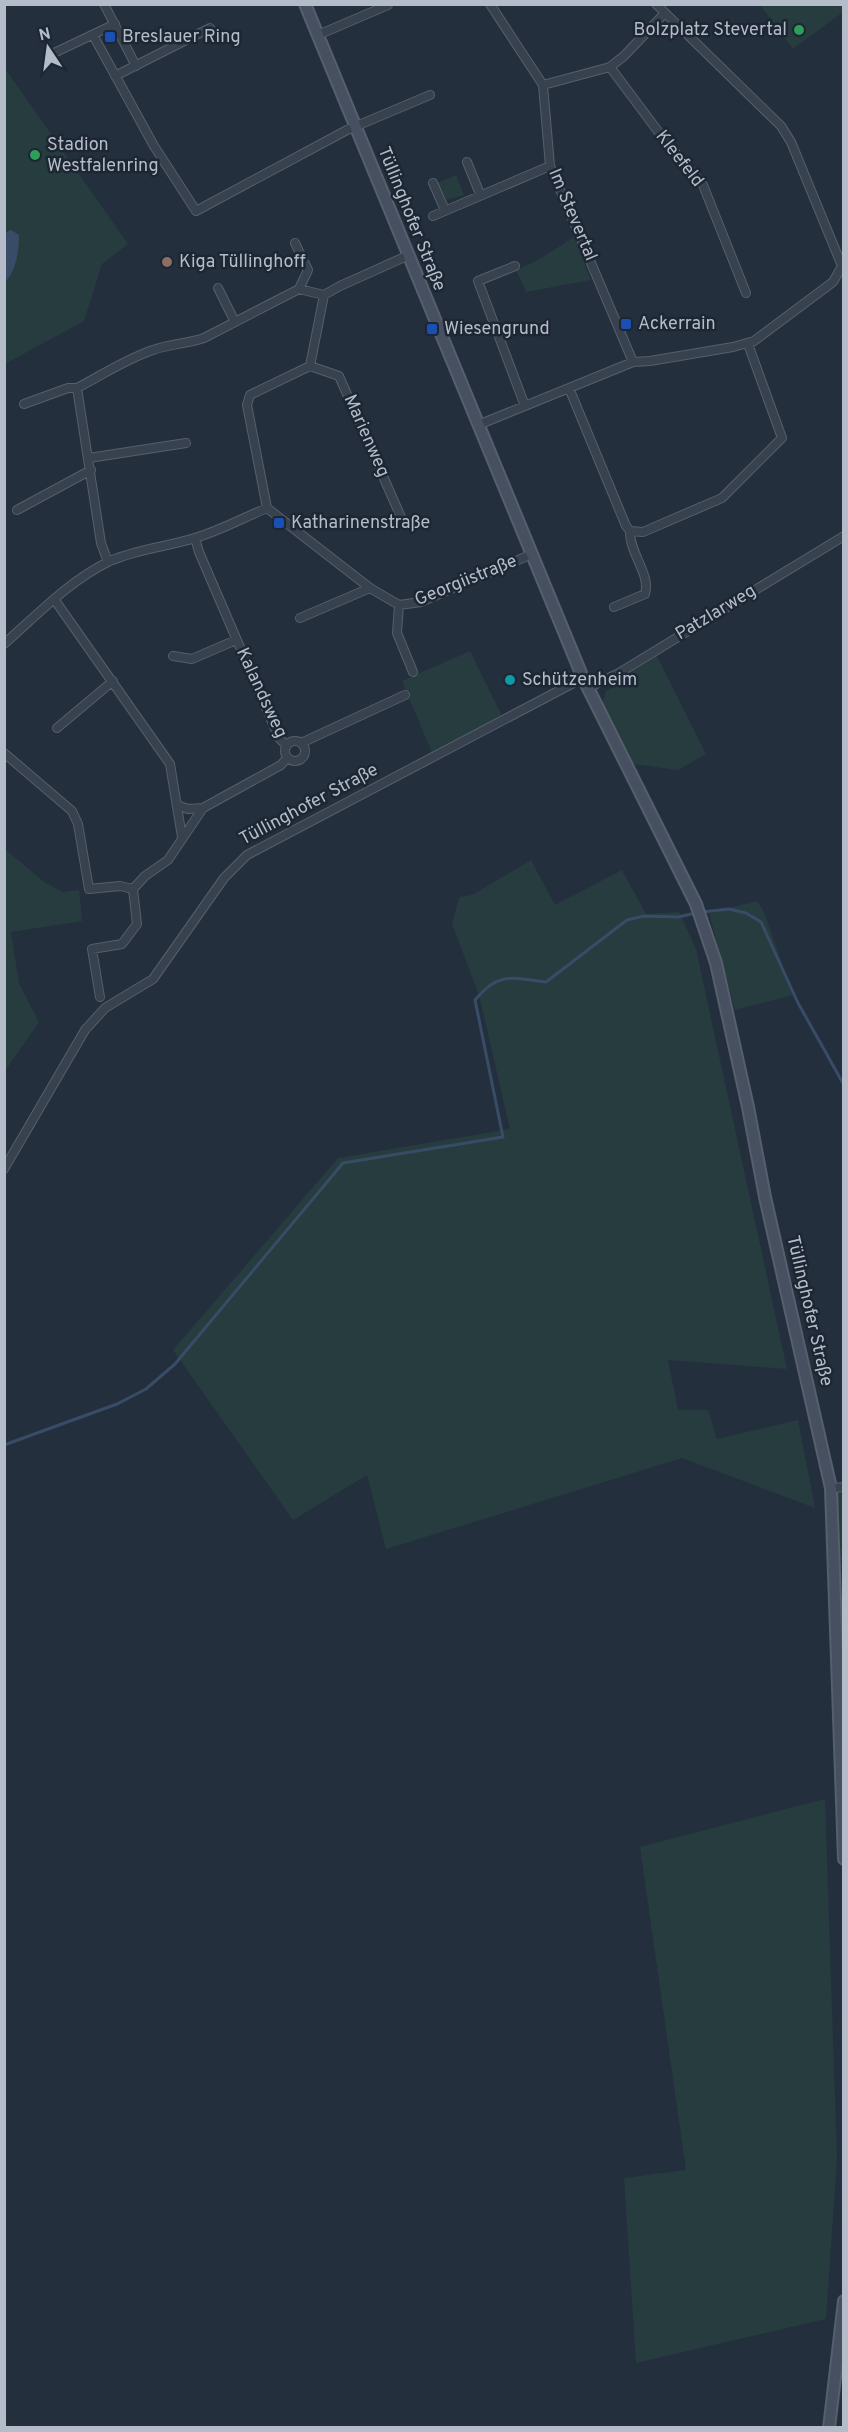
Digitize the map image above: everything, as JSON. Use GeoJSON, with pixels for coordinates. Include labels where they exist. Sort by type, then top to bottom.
{"type":"FeatureCollection","features":[{"type":"Feature","properties":{"kind":"main road","name":"Tüllinghofer Straße"},"geometry":{"type":"LineString","coordinates":[[305,4],[585,683],[696,904],[719,974],[765,1197],[831,1488],[843,1859]]}},
{"type":"Feature","properties":{"kind":"main road"},"geometry":{"type":"LineString","coordinates":[[829,2427],[843,2301]]}},
{"type":"Feature","properties":{"kind":"street"},"geometry":{"type":"LineString","coordinates":[[104,4],[136,66]]}},
{"type":"Feature","properties":{"kind":"street","name":"Im Stevertal"},"geometry":{"type":"LineString","coordinates":[[490,4],[543,85],[550,166],[633,362]]}},
{"type":"Feature","properties":{"kind":"street"},"geometry":{"type":"LineString","coordinates":[[478,425],[633,362],[748,344],[767,333],[832,282],[842,266],[791,142],[781,126],[656,4]]}},
{"type":"Feature","properties":{"kind":"street"},"geometry":{"type":"LineString","coordinates":[[318,35],[388,5]]}},
{"type":"Feature","properties":{"kind":"street"},"geometry":{"type":"LineString","coordinates":[[543,85],[610,67],[624,56],[664,14]]}},
{"type":"Feature","properties":{"kind":"street"},"geometry":{"type":"LineString","coordinates":[[54,53],[115,24]]}},
{"type":"Feature","properties":{"kind":"street"},"geometry":{"type":"LineString","coordinates":[[115,76],[210,28]]}},
{"type":"Feature","properties":{"kind":"street"},"geometry":{"type":"LineString","coordinates":[[93,35],[154,146],[196,211],[270,169],[356,126],[430,95]]}},
{"type":"Feature","properties":{"kind":"street","name":"Kleefeld"},"geometry":{"type":"LineString","coordinates":[[610,67],[663,138],[703,185],[746,293]]}},
{"type":"Feature","properties":{"kind":"street"},"geometry":{"type":"LineString","coordinates":[[467,162],[480,194]]}},
{"type":"Feature","properties":{"kind":"street"},"geometry":{"type":"LineString","coordinates":[[434,216],[480,194],[550,166]]}},
{"type":"Feature","properties":{"kind":"street"},"geometry":{"type":"LineString","coordinates":[[433,183],[445,210]]}},
{"type":"Feature","properties":{"kind":"street"},"geometry":{"type":"LineString","coordinates":[[24,404],[68,388],[77,388],[138,356],[157,349],[188,344],[299,289],[308,270],[295,243]]}},
{"type":"Feature","properties":{"kind":"street"},"geometry":{"type":"LineString","coordinates":[[299,289],[324,295],[409,255]]}},
{"type":"Feature","properties":{"kind":"street"},"geometry":{"type":"LineString","coordinates":[[515,266],[478,281],[525,406]]}},
{"type":"Feature","properties":{"kind":"street"},"geometry":{"type":"LineString","coordinates":[[218,288],[236,321]]}},
{"type":"Feature","properties":{"kind":"street"},"geometry":{"type":"LineString","coordinates":[[4,644],[54,599],[108,562],[135,551],[195,538],[267,508],[247,405],[250,395],[310,366],[324,295]]}},
{"type":"Feature","properties":{"kind":"street"},"geometry":{"type":"LineString","coordinates":[[630,531],[643,532],[722,498],[782,438],[748,344]]}},
{"type":"Feature","properties":{"kind":"street","name":"Marienweg"},"geometry":{"type":"LineString","coordinates":[[310,366],[339,376],[404,524]]}},
{"type":"Feature","properties":{"kind":"street"},"geometry":{"type":"LineString","coordinates":[[77,388],[101,543],[108,562]]}},
{"type":"Feature","properties":{"kind":"street"},"geometry":{"type":"LineString","coordinates":[[568,388],[630,531],[630,542],[647,586],[645,594],[614,607]]}},
{"type":"Feature","properties":{"kind":"street"},"geometry":{"type":"LineString","coordinates":[[89,458],[186,443]]}},
{"type":"Feature","properties":{"kind":"street"},"geometry":{"type":"LineString","coordinates":[[17,510],[91,470]]}},
{"type":"Feature","properties":{"kind":"street","name":"Georgiistraße"},"geometry":{"type":"LineString","coordinates":[[267,508],[370,588],[399,605],[421,602],[532,554]]}},
{"type":"Feature","properties":{"kind":"street","name":"Patzlarweg"},"geometry":{"type":"LineString","coordinates":[[585,683],[619,673],[843,536]]}},
{"type":"Feature","properties":{"kind":"street","name":"Kalandsweg"},"geometry":{"type":"LineString","coordinates":[[195,538],[279,738],[286,745]]}},
{"type":"Feature","properties":{"kind":"street"},"geometry":{"type":"LineString","coordinates":[[300,618],[370,588]]}},
{"type":"Feature","properties":{"kind":"street"},"geometry":{"type":"LineString","coordinates":[[54,599],[170,764],[182,837]]}},
{"type":"Feature","properties":{"kind":"street","name":"Georgiistraße"},"geometry":{"type":"LineString","coordinates":[[399,605],[397,633],[413,672]]}},
{"type":"Feature","properties":{"kind":"street","name":"Kalandsweg"},"geometry":{"type":"LineString","coordinates":[[173,656],[192,659],[236,640]]}},
{"type":"Feature","properties":{"kind":"street"},"geometry":{"type":"LineString","coordinates":[[57,728],[113,681]]}},
{"type":"Feature","properties":{"kind":"street","name":"Tüllinghofer Straße"},"geometry":{"type":"LineString","coordinates":[[4,1169],[85,1030],[105,1008],[153,979],[224,878],[247,855],[585,683]]}},
{"type":"Feature","properties":{"kind":"street"},"geometry":{"type":"LineString","coordinates":[[287,758],[286,745],[294,741],[301,743],[405,695]]}},
{"type":"Feature","properties":{"kind":"street"},"geometry":{"type":"LineString","coordinates":[[287,758],[295,761],[303,757],[304,750],[301,743]]}},
{"type":"Feature","properties":{"kind":"street"},"geometry":{"type":"LineString","coordinates":[[4,753],[72,812],[78,824],[89,889],[120,886],[132,889]]}},
{"type":"Feature","properties":{"kind":"street"},"geometry":{"type":"LineString","coordinates":[[177,804],[188,809],[203,808],[281,765],[287,758]]}},
{"type":"Feature","properties":{"kind":"street"},"geometry":{"type":"LineString","coordinates":[[132,889],[145,876],[168,860],[203,808]]}},
{"type":"Feature","properties":{"kind":"street"},"geometry":{"type":"LineString","coordinates":[[100,997],[92,948],[123,944],[137,924],[132,889]]}},
{"type":"Feature","properties":{"kind":"street"},"geometry":{"type":"LineString","coordinates":[[831,1488],[843,1486]]}},
{"type":"Feature","properties":{"kind":"green space","name":"Bolzplatz Stevertal"},"geometry":{"type":"Polygon","coordinates":[[[760,5],[843,5],[843,12],[793,49],[760,5]]]}},
{"type":"Feature","properties":{"kind":"green space","name":"Stadion Westfalenring"},"geometry":{"type":"Polygon","coordinates":[[[4,67],[128,244],[102,264],[84,321],[5,364],[4,67]]]}},
{"type":"Feature","properties":{"kind":"green space"},"geometry":{"type":"Polygon","coordinates":[[[456,175],[464,195],[447,200],[437,183],[456,175]]]}},
{"type":"Feature","properties":{"kind":"green space"},"geometry":{"type":"Polygon","coordinates":[[[574,237],[591,280],[526,292],[516,270],[538,260],[574,237]]]}},
{"type":"Feature","properties":{"kind":"green space"},"geometry":{"type":"Polygon","coordinates":[[[470,651],[503,718],[433,755],[402,681],[470,651]]]}},
{"type":"Feature","properties":{"kind":"green space"},"geometry":{"type":"Polygon","coordinates":[[[656,654],[706,754],[678,770],[633,764],[602,706],[606,691],[614,687],[619,676],[656,654]]]}},
{"type":"Feature","properties":{"kind":"green space"},"geometry":{"type":"Polygon","coordinates":[[[5,849],[44,882],[63,892],[79,890],[82,921],[11,932],[19,983],[39,1022],[5,1071],[5,849]]]}},
{"type":"Feature","properties":{"kind":"green space"},"geometry":{"type":"Polygon","coordinates":[[[531,860],[555,905],[622,870],[646,914],[679,912],[696,949],[787,1369],[668,1360],[678,1410],[708,1410],[717,1439],[798,1420],[815,1508],[682,1458],[386,1549],[367,1475],[293,1520],[173,1350],[338,1158],[510,1129],[479,995],[452,924],[459,897],[472,895],[531,860]]]}},
{"type":"Feature","properties":{"kind":"green space"},"geometry":{"type":"Polygon","coordinates":[[[757,901],[764,912],[793,995],[735,1010],[709,913],[757,901]]]}},
{"type":"Feature","properties":{"kind":"green space"},"geometry":{"type":"Polygon","coordinates":[[[843,1489],[843,1797],[834,1490],[843,1489]]]}},
{"type":"Feature","properties":{"kind":"green space"},"geometry":{"type":"Polygon","coordinates":[[[825,1799],[837,2159],[826,2319],[636,2363],[624,2178],[686,2170],[640,1847],[825,1799]]]}},
{"type":"Feature","properties":{"kind":"water"},"geometry":{"type":"Polygon","coordinates":[[[11,230],[19,235],[18,248],[14,267],[5,282],[5,233],[11,230]]]}},
{"type":"Feature","properties":{"kind":"waterway"},"geometry":{"type":"LineString","coordinates":[[702,912],[729,909],[746,913],[761,922],[798,1003],[844,1085]]}},
{"type":"Feature","properties":{"kind":"waterway"},"geometry":{"type":"LineString","coordinates":[[4,1445],[117,1404],[146,1389],[175,1364],[343,1163],[503,1137],[475,1000],[491,984],[516,978],[546,982],[627,920],[644,916],[678,917],[696,913]]}},
{"type":"Feature","properties":{"kind":"place","name":"Bolzplatz Stevertal"},"geometry":{"type":"Point","coordinates":[799,30]}},
{"type":"Feature","properties":{"kind":"place","name":"Breslauer Ring"},"geometry":{"type":"Point","coordinates":[110,37]}},
{"type":"Feature","properties":{"kind":"place","name":"Stadion Westfalenring"},"geometry":{"type":"Point","coordinates":[35,155]}},
{"type":"Feature","properties":{"kind":"place","name":"Kiga Tüllinghoff"},"geometry":{"type":"Point","coordinates":[167,262]}},
{"type":"Feature","properties":{"kind":"place","name":"Ackerrain"},"geometry":{"type":"Point","coordinates":[626,324]}},
{"type":"Feature","properties":{"kind":"place","name":"Wiesengrund"},"geometry":{"type":"Point","coordinates":[432,329]}},
{"type":"Feature","properties":{"kind":"place","name":"Katharinenstraße"},"geometry":{"type":"Point","coordinates":[279,523]}},
{"type":"Feature","properties":{"kind":"place","name":"Schützenheim"},"geometry":{"type":"Point","coordinates":[510,680]}}]}
